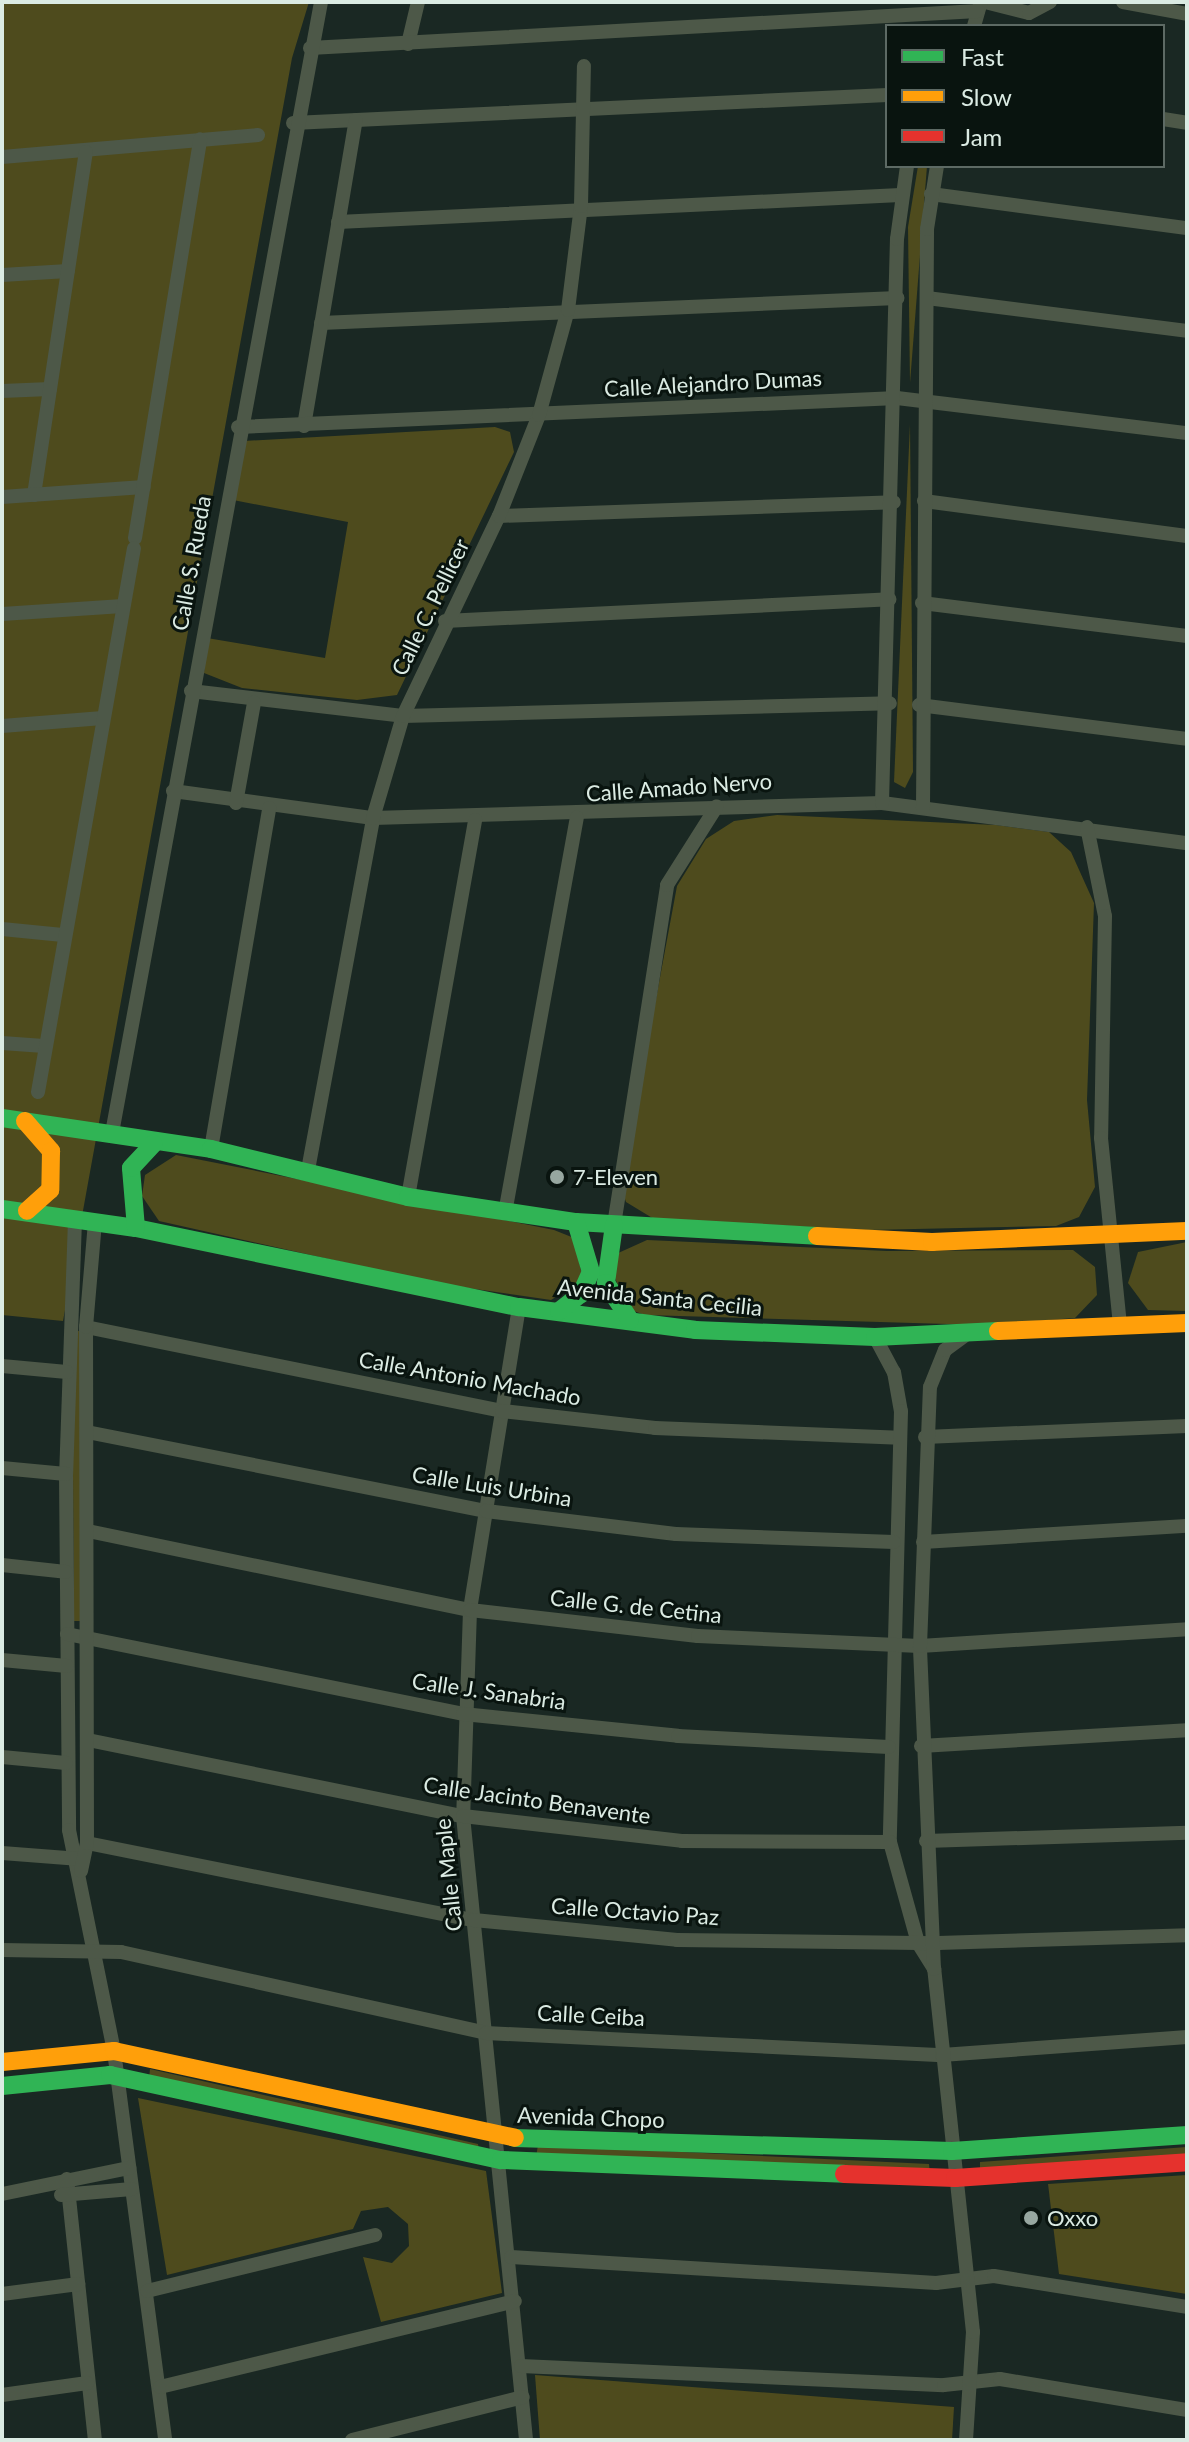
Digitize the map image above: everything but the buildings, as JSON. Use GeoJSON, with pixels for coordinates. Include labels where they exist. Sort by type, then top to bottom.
{"type":"FeatureCollection","features":[{"type":"Feature","properties":{"kind":"street","name":"Calle S. Rueda"},"geometry":{"type":"LineString","coordinates":[[112,1133],[293,123],[321,2]]}},
{"type":"Feature","properties":{"kind":"street"},"geometry":{"type":"LineString","coordinates":[[408,44],[418,2]]}},
{"type":"Feature","properties":{"kind":"street"},"geometry":{"type":"LineString","coordinates":[[310,48],[956,6],[1029,13],[1050,2]]}},
{"type":"Feature","properties":{"kind":"street"},"geometry":{"type":"LineString","coordinates":[[1123,2],[1187,14]]}},
{"type":"Feature","properties":{"kind":"street","name":"Calle C. Pellicer"},"geometry":{"type":"LineString","coordinates":[[308,1170],[373,818],[403,716],[445,621],[499,516],[539,415],[568,310],[581,206],[584,66]]}},
{"type":"Feature","properties":{"kind":"street"},"geometry":{"type":"LineString","coordinates":[[293,123],[585,105],[885,95]]}},
{"type":"Feature","properties":{"kind":"street"},"geometry":{"type":"LineString","coordinates":[[1165,119],[1187,123]]}},
{"type":"Feature","properties":{"kind":"street"},"geometry":{"type":"LineString","coordinates":[[304,426],[356,120]]}},
{"type":"Feature","properties":{"kind":"street"},"geometry":{"type":"LineString","coordinates":[[2,157],[258,135]]}},
{"type":"Feature","properties":{"kind":"street"},"geometry":{"type":"LineString","coordinates":[[38,1092],[63,935],[135,543],[200,139]]}},
{"type":"Feature","properties":{"kind":"street"},"geometry":{"type":"LineString","coordinates":[[34,495],[86,152]]}},
{"type":"Feature","properties":{"kind":"street"},"geometry":{"type":"LineString","coordinates":[[882,803],[890,703],[889,599],[897,398],[900,195],[907,168]]}},
{"type":"Feature","properties":{"kind":"street"},"geometry":{"type":"LineString","coordinates":[[923,808],[919,705],[927,298],[931,194],[937,168]]}},
{"type":"Feature","properties":{"kind":"street"},"geometry":{"type":"LineString","coordinates":[[931,194],[1187,228]]}},
{"type":"Feature","properties":{"kind":"street"},"geometry":{"type":"LineString","coordinates":[[338,222],[581,206],[900,195]]}},
{"type":"Feature","properties":{"kind":"street"},"geometry":{"type":"LineString","coordinates":[[2,275],[68,271]]}},
{"type":"Feature","properties":{"kind":"street"},"geometry":{"type":"LineString","coordinates":[[321,323],[897,298]]}},
{"type":"Feature","properties":{"kind":"street"},"geometry":{"type":"LineString","coordinates":[[927,298],[1187,331]]}},
{"type":"Feature","properties":{"kind":"street"},"geometry":{"type":"LineString","coordinates":[[2,391],[50,389]]}},
{"type":"Feature","properties":{"kind":"street","name":"Calle Alejandro Dumas"},"geometry":{"type":"LineString","coordinates":[[238,427],[897,398],[1187,433]]}},
{"type":"Feature","properties":{"kind":"street"},"geometry":{"type":"LineString","coordinates":[[2,497],[144,487]]}},
{"type":"Feature","properties":{"kind":"street"},"geometry":{"type":"LineString","coordinates":[[924,501],[1187,536]]}},
{"type":"Feature","properties":{"kind":"street"},"geometry":{"type":"LineString","coordinates":[[499,516],[894,502]]}},
{"type":"Feature","properties":{"kind":"street"},"geometry":{"type":"LineString","coordinates":[[445,621],[889,599]]}},
{"type":"Feature","properties":{"kind":"street"},"geometry":{"type":"LineString","coordinates":[[922,603],[1187,636]]}},
{"type":"Feature","properties":{"kind":"street"},"geometry":{"type":"LineString","coordinates":[[2,614],[123,606]]}},
{"type":"Feature","properties":{"kind":"street"},"geometry":{"type":"LineString","coordinates":[[191,691],[254,703],[403,716],[890,703]]}},
{"type":"Feature","properties":{"kind":"street"},"geometry":{"type":"LineString","coordinates":[[236,803],[254,703]]}},
{"type":"Feature","properties":{"kind":"street"},"geometry":{"type":"LineString","coordinates":[[919,705],[1187,739]]}},
{"type":"Feature","properties":{"kind":"street"},"geometry":{"type":"LineString","coordinates":[[2,726],[103,718]]}},
{"type":"Feature","properties":{"kind":"street","name":"Calle Amado Nervo"},"geometry":{"type":"LineString","coordinates":[[173,791],[269,808],[373,818],[475,820],[577,817],[717,806],[882,803],[1087,827],[1187,843]]}},
{"type":"Feature","properties":{"kind":"street"},"geometry":{"type":"LineString","coordinates":[[630,1320],[606,1283],[667,885],[717,806]]}},
{"type":"Feature","properties":{"kind":"street"},"geometry":{"type":"LineString","coordinates":[[211,1149],[269,808]]}},
{"type":"Feature","properties":{"kind":"street"},"geometry":{"type":"LineString","coordinates":[[505,1213],[577,817]]}},
{"type":"Feature","properties":{"kind":"street"},"geometry":{"type":"LineString","coordinates":[[408,1197],[475,820]]}},
{"type":"Feature","properties":{"kind":"street"},"geometry":{"type":"LineString","coordinates":[[1087,827],[1105,916],[1099,1087],[1120,1324]]}},
{"type":"Feature","properties":{"kind":"street"},"geometry":{"type":"LineString","coordinates":[[2,929],[63,935]]}},
{"type":"Feature","properties":{"kind":"street"},"geometry":{"type":"LineString","coordinates":[[2,1043],[44,1046]]}},
{"type":"Feature","properties":{"kind":"street"},"geometry":{"type":"LineString","coordinates":[[2,1118],[112,1133],[153,1144],[211,1149],[308,1170],[408,1197],[576,1222],[932,1242],[1187,1231]]}},
{"type":"Feature","properties":{"kind":"street"},"geometry":{"type":"LineString","coordinates":[[25,1121],[51,1151],[50,1190],[27,1211]]}},
{"type":"Feature","properties":{"kind":"street"},"geometry":{"type":"LineString","coordinates":[[136,1228],[131,1168],[153,1144]]}},
{"type":"Feature","properties":{"kind":"street","name":"Avenida Santa Cecilia"},"geometry":{"type":"LineString","coordinates":[[2,1209],[136,1228],[519,1307],[630,1320],[875,1337],[1187,1323]]}},
{"type":"Feature","properties":{"kind":"street"},"geometry":{"type":"LineString","coordinates":[[75,1220],[67,1372],[66,1763],[79,1863],[118,2076],[165,2440]]}},
{"type":"Feature","properties":{"kind":"street"},"geometry":{"type":"LineString","coordinates":[[559,1311],[581,1294],[591,1272],[576,1222]]}},
{"type":"Feature","properties":{"kind":"street"},"geometry":{"type":"LineString","coordinates":[[79,1863],[87,1843],[89,1635],[86,1327],[95,1223]]}},
{"type":"Feature","properties":{"kind":"street","name":"Calle Maple"},"geometry":{"type":"LineString","coordinates":[[519,1307],[470,1610],[463,1714],[463,1816],[499,2137],[526,2440]]}},
{"type":"Feature","properties":{"kind":"street","name":"Calle Antonio Machado"},"geometry":{"type":"LineString","coordinates":[[86,1327],[502,1411],[655,1428],[899,1438]]}},
{"type":"Feature","properties":{"kind":"street"},"geometry":{"type":"LineString","coordinates":[[966,2440],[972,2380],[969,2276],[955,2178],[934,1969],[938,1943],[926,1841],[920,1646],[925,1437],[936,1365],[967,1334]]}},
{"type":"Feature","properties":{"kind":"street"},"geometry":{"type":"LineString","coordinates":[[875,1337],[899,1391],[890,1646],[890,1842],[918,1943],[934,1969]]}},
{"type":"Feature","properties":{"kind":"street"},"geometry":{"type":"LineString","coordinates":[[2,1366],[67,1372]]}},
{"type":"Feature","properties":{"kind":"street"},"geometry":{"type":"LineString","coordinates":[[925,1437],[1187,1426]]}},
{"type":"Feature","properties":{"kind":"street","name":"Calle Luis Urbina"},"geometry":{"type":"LineString","coordinates":[[87,1432],[486,1511],[676,1534],[894,1542]]}},
{"type":"Feature","properties":{"kind":"street"},"geometry":{"type":"LineString","coordinates":[[2,1468],[66,1474]]}},
{"type":"Feature","properties":{"kind":"street"},"geometry":{"type":"LineString","coordinates":[[923,1542],[1187,1526]]}},
{"type":"Feature","properties":{"kind":"street","name":"Calle G. de Cetina"},"geometry":{"type":"LineString","coordinates":[[88,1531],[470,1610],[698,1636],[920,1646],[1187,1629]]}},
{"type":"Feature","properties":{"kind":"street"},"geometry":{"type":"LineString","coordinates":[[2,1565],[66,1572]]}},
{"type":"Feature","properties":{"kind":"street","name":"Calle J. Sanabria"},"geometry":{"type":"LineString","coordinates":[[67,1634],[89,1635],[463,1714],[678,1736],[889,1747]]}},
{"type":"Feature","properties":{"kind":"street"},"geometry":{"type":"LineString","coordinates":[[2,1660],[67,1666]]}},
{"type":"Feature","properties":{"kind":"street"},"geometry":{"type":"LineString","coordinates":[[921,1746],[1187,1730]]}},
{"type":"Feature","properties":{"kind":"street","name":"Calle Jacinto Benavente"},"geometry":{"type":"LineString","coordinates":[[88,1740],[463,1816],[682,1841],[890,1842]]}},
{"type":"Feature","properties":{"kind":"street"},"geometry":{"type":"LineString","coordinates":[[2,1757],[66,1763]]}},
{"type":"Feature","properties":{"kind":"street"},"geometry":{"type":"LineString","coordinates":[[926,1841],[1187,1833]]}},
{"type":"Feature","properties":{"kind":"street","name":"Calle Octavio Paz"},"geometry":{"type":"LineString","coordinates":[[87,1843],[474,1920],[677,1940],[938,1943],[1187,1935]]}},
{"type":"Feature","properties":{"kind":"street"},"geometry":{"type":"LineString","coordinates":[[2,1853],[79,1863]]}},
{"type":"Feature","properties":{"kind":"street","name":"Calle Ceiba"},"geometry":{"type":"LineString","coordinates":[[2,1950],[96,1950],[298,1987],[486,2033],[942,2055],[1187,2037]]}},
{"type":"Feature","properties":{"kind":"street","name":"Avenida Chopo"},"geometry":{"type":"LineString","coordinates":[[2,2062],[114,2051],[499,2137],[952,2151],[1187,2135]]}},
{"type":"Feature","properties":{"kind":"street"},"geometry":{"type":"LineString","coordinates":[[2,2086],[118,2076],[501,2160],[955,2178],[1187,2162]]}},
{"type":"Feature","properties":{"kind":"street"},"geometry":{"type":"LineString","coordinates":[[2,2194],[41,2190],[67,2179],[129,2168]]}},
{"type":"Feature","properties":{"kind":"street"},"geometry":{"type":"LineString","coordinates":[[67,2179],[95,2440]]}},
{"type":"Feature","properties":{"kind":"street"},"geometry":{"type":"LineString","coordinates":[[41,2190],[69,2198],[132,2189]]}},
{"type":"Feature","properties":{"kind":"street"},"geometry":{"type":"LineString","coordinates":[[147,2291],[375,2235]]}},
{"type":"Feature","properties":{"kind":"street"},"geometry":{"type":"LineString","coordinates":[[511,2257],[936,2283],[969,2276],[1187,2307]]}},
{"type":"Feature","properties":{"kind":"street"},"geometry":{"type":"LineString","coordinates":[[2,2294],[78,2284]]}},
{"type":"Feature","properties":{"kind":"street"},"geometry":{"type":"LineString","coordinates":[[160,2387],[515,2301]]}},
{"type":"Feature","properties":{"kind":"street"},"geometry":{"type":"LineString","coordinates":[[521,2366],[972,2380],[1187,2410]]}},
{"type":"Feature","properties":{"kind":"street"},"geometry":{"type":"LineString","coordinates":[[2,2395],[87,2383]]}},
{"type":"Feature","properties":{"kind":"street"},"geometry":{"type":"LineString","coordinates":[[352,2440],[523,2397]]}},
{"type":"Feature","properties":{"kind":"shaded area"},"geometry":{"type":"Polygon","coordinates":[[[2,2],[309,2],[292,58],[63,1321],[2,1315],[2,2]]]}},
{"type":"Feature","properties":{"kind":"shaded area"},"geometry":{"type":"Polygon","coordinates":[[[918,168],[927,168],[910,383],[908,227],[918,168]]]}},
{"type":"Feature","properties":{"kind":"shaded area"},"geometry":{"type":"Polygon","coordinates":[[[910,424],[913,772],[905,788],[894,782],[910,424]]]}},
{"type":"Feature","properties":{"kind":"shaded area"},"geometry":{"type":"Polygon","coordinates":[[[495,427],[510,432],[514,452],[397,695],[357,700],[242,688],[204,673],[207,638],[325,658],[348,522],[233,500],[244,441],[495,427]]]}},
{"type":"Feature","properties":{"kind":"shaded area"},"geometry":{"type":"Polygon","coordinates":[[[777,815],[996,825],[1049,832],[1071,852],[1094,903],[1087,1100],[1095,1187],[1079,1217],[1056,1226],[869,1230],[654,1219],[626,1202],[621,1187],[677,886],[706,839],[734,821],[777,815]]]}},
{"type":"Feature","properties":{"kind":"shaded area"},"geometry":{"type":"Polygon","coordinates":[[[176,1155],[554,1230],[574,1238],[583,1280],[551,1300],[440,1284],[159,1221],[142,1196],[145,1175],[176,1155]]]}},
{"type":"Feature","properties":{"kind":"shaded area"},"geometry":{"type":"Polygon","coordinates":[[[647,1240],[887,1251],[1073,1250],[1095,1267],[1097,1295],[1075,1318],[981,1325],[645,1315],[628,1309],[610,1266],[616,1254],[647,1240]]]}},
{"type":"Feature","properties":{"kind":"shaded area"},"geometry":{"type":"Polygon","coordinates":[[[1187,1242],[1187,1311],[1148,1310],[1128,1283],[1138,1252],[1187,1242]]]}},
{"type":"Feature","properties":{"kind":"shaded area"},"geometry":{"type":"Polygon","coordinates":[[[72,1331],[81,1331],[80,1621],[74,1621],[72,1331]]]}},
{"type":"Feature","properties":{"kind":"shaded area"},"geometry":{"type":"Polygon","coordinates":[[[150,2069],[478,2144],[480,2155],[149,2079],[150,2069]]]}},
{"type":"Feature","properties":{"kind":"shaded area"},"geometry":{"type":"Polygon","coordinates":[[[138,2098],[486,2171],[502,2293],[381,2322],[363,2257],[392,2263],[409,2246],[408,2224],[388,2207],[361,2211],[353,2229],[167,2275],[138,2098]]]}},
{"type":"Feature","properties":{"kind":"shaded area"},"geometry":{"type":"Polygon","coordinates":[[[538,2145],[929,2164],[930,2175],[536,2157],[538,2145]]]}},
{"type":"Feature","properties":{"kind":"shaded area"},"geometry":{"type":"Polygon","coordinates":[[[1187,2147],[1187,2158],[980,2173],[980,2162],[1187,2147]]]}},
{"type":"Feature","properties":{"kind":"shaded area"},"geometry":{"type":"Polygon","coordinates":[[[1187,2175],[1187,2294],[1059,2274],[1048,2184],[1187,2175]]]}},
{"type":"Feature","properties":{"kind":"shaded area"},"geometry":{"type":"Polygon","coordinates":[[[535,2375],[954,2407],[952,2440],[540,2440],[535,2375]]]}},
{"type":"Feature","properties":{"kind":"traffic: fast"},"geometry":{"type":"LineString","coordinates":[[2,1118],[211,1149],[408,1197],[576,1222],[817,1236]]}},
{"type":"Feature","properties":{"kind":"traffic: fast"},"geometry":{"type":"LineString","coordinates":[[136,1228],[131,1168],[153,1144]]}},
{"type":"Feature","properties":{"kind":"traffic: fast"},"geometry":{"type":"LineString","coordinates":[[2,1209],[136,1228],[519,1307],[695,1330],[875,1337],[998,1331]]}},
{"type":"Feature","properties":{"kind":"traffic: fast"},"geometry":{"type":"LineString","coordinates":[[559,1311],[581,1294],[591,1272],[576,1222]]}},
{"type":"Feature","properties":{"kind":"traffic: fast"},"geometry":{"type":"LineString","coordinates":[[614,1225],[606,1283],[630,1320]]}},
{"type":"Feature","properties":{"kind":"traffic: fast"},"geometry":{"type":"LineString","coordinates":[[2,2086],[110,2075],[501,2160],[844,2174]]}},
{"type":"Feature","properties":{"kind":"traffic: fast"},"geometry":{"type":"LineString","coordinates":[[515,2138],[952,2151],[1187,2135]]}},
{"type":"Feature","properties":{"kind":"traffic: slow"},"geometry":{"type":"LineString","coordinates":[[25,1121],[51,1151],[50,1190],[27,1211]]}},
{"type":"Feature","properties":{"kind":"traffic: slow"},"geometry":{"type":"LineString","coordinates":[[817,1236],[932,1242],[1187,1231]]}},
{"type":"Feature","properties":{"kind":"traffic: slow"},"geometry":{"type":"LineString","coordinates":[[998,1331],[1187,1323]]}},
{"type":"Feature","properties":{"kind":"traffic: slow"},"geometry":{"type":"LineString","coordinates":[[2,2062],[114,2051],[515,2138]]}},
{"type":"Feature","properties":{"kind":"traffic: jam"},"geometry":{"type":"LineString","coordinates":[[844,2174],[955,2178],[1187,2162]]}},
{"type":"Feature","properties":{"kind":"place","name":"7-Eleven"},"geometry":{"type":"Point","coordinates":[557,1177]}},
{"type":"Feature","properties":{"kind":"place","name":"Oxxo"},"geometry":{"type":"Point","coordinates":[1031,2218]}}]}
